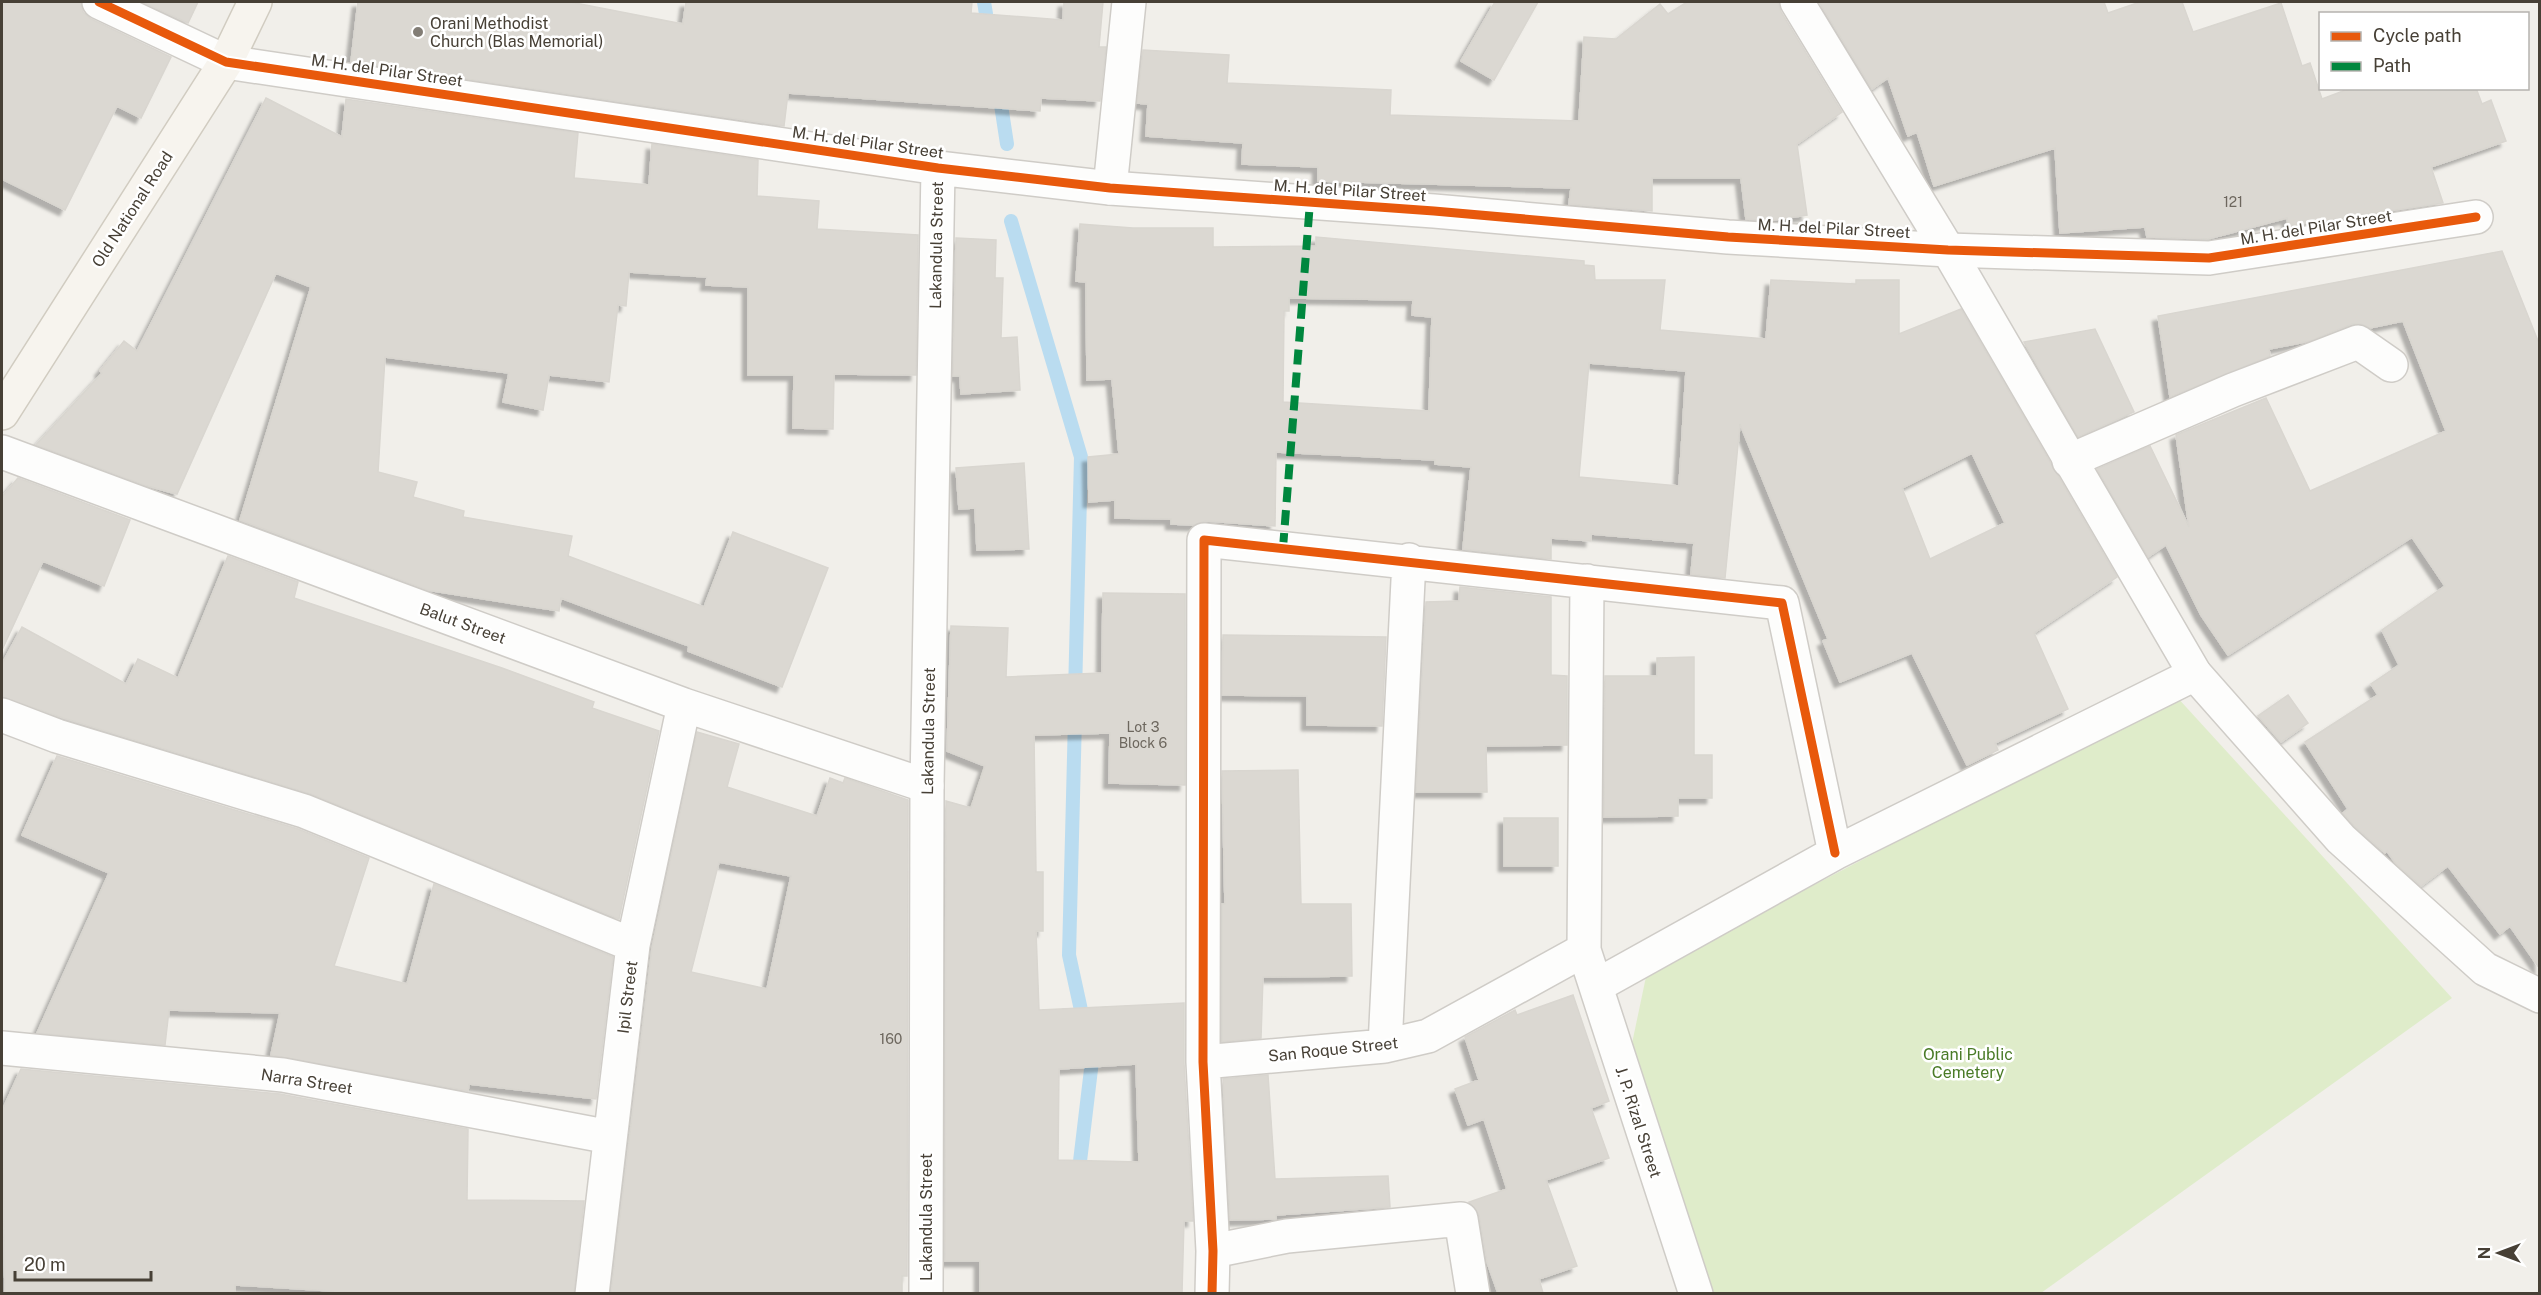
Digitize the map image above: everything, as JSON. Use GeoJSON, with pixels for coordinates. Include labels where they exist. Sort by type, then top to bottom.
{"type":"FeatureCollection","features":[{"type":"Feature","properties":{"kind":"main road","name":"Old National Road"},"geometry":{"type":"LineString","coordinates":[[2,413],[226,62],[255,2]]}},
{"type":"Feature","properties":{"kind":"street","name":"M. H. del Pilar Street"},"geometry":{"type":"LineString","coordinates":[[99,2],[226,62],[938,168],[1110,188],[1422,210],[1728,237],[1948,250],[2209,258],[2476,217]]}},
{"type":"Feature","properties":{"kind":"street"},"geometry":{"type":"LineString","coordinates":[[1110,188],[1129,2]]}},
{"type":"Feature","properties":{"kind":"street"},"geometry":{"type":"LineString","coordinates":[[1797,2],[1948,250],[2195,674],[2341,839],[2485,969],[2540,996]]}},
{"type":"Feature","properties":{"kind":"street","name":"Lakandula Street"},"geometry":{"type":"LineString","coordinates":[[926,1293],[927,786],[938,168]]}},
{"type":"Feature","properties":{"kind":"street"},"geometry":{"type":"LineString","coordinates":[[2069,461],[2233,390],[2358,342],[2391,365]]}},
{"type":"Feature","properties":{"kind":"street","name":"Balut Street"},"geometry":{"type":"LineString","coordinates":[[2,452],[684,705],[927,786]]}},
{"type":"Feature","properties":{"kind":"street"},"geometry":{"type":"LineString","coordinates":[[1212,1293],[1213,1251],[1203,1062],[1204,540],[1410,560],[1782,603],[1835,853]]}},
{"type":"Feature","properties":{"kind":"street"},"geometry":{"type":"LineString","coordinates":[[1385,1046],[1410,560]]}},
{"type":"Feature","properties":{"kind":"street","name":"J. P. Rizal Street"},"geometry":{"type":"LineString","coordinates":[[1587,581],[1584,950],[1696,1293]]}},
{"type":"Feature","properties":{"kind":"street"},"geometry":{"type":"LineString","coordinates":[[1596,986],[1835,853],[2195,674]]}},
{"type":"Feature","properties":{"kind":"street","name":"Ipil Street"},"geometry":{"type":"LineString","coordinates":[[592,1293],[633,945],[684,705]]}},
{"type":"Feature","properties":{"kind":"street"},"geometry":{"type":"LineString","coordinates":[[2,715],[57,736],[304,811],[633,945]]}},
{"type":"Feature","properties":{"kind":"street","name":"San Roque Street"},"geometry":{"type":"LineString","coordinates":[[1203,1062],[1385,1046],[1428,1036],[1584,950]]}},
{"type":"Feature","properties":{"kind":"street","name":"Narra Street"},"geometry":{"type":"LineString","coordinates":[[2,1048],[283,1075],[610,1137]]}},
{"type":"Feature","properties":{"kind":"street"},"geometry":{"type":"LineString","coordinates":[[1213,1251],[1287,1236],[1461,1219],[1473,1293]]}},
{"type":"Feature","properties":{"kind":"green space","name":"Orani Public Cemetery"},"geometry":{"type":"Polygon","coordinates":[[[2176,696],[2452,998],[2041,1293],[1714,1293],[1630,1053],[1647,972],[2176,696]]]}},
{"type":"Feature","properties":{"kind":"building"},"geometry":{"type":"Polygon","coordinates":[[[2,2],[81,2],[83,12],[91,19],[171,57],[141,118],[117,106],[65,210],[2,179],[2,2]]]}},
{"type":"Feature","properties":{"kind":"building"},"geometry":{"type":"Polygon","coordinates":[[[142,2],[198,2],[188,23],[142,2]]]}},
{"type":"Feature","properties":{"kind":"building"},"geometry":{"type":"Polygon","coordinates":[[[358,2],[570,2],[683,24],[686,2],[972,2],[971,13],[1063,20],[1064,2],[1103,2],[1099,47],[1106,47],[1100,101],[1041,98],[1040,111],[788,93],[784,126],[351,62],[358,2]]]}},
{"type":"Feature","properties":{"kind":"building"},"geometry":{"type":"Polygon","coordinates":[[[1495,2],[1538,2],[1494,80],[1461,61],[1495,2]]]}},
{"type":"Feature","properties":{"kind":"building"},"geometry":{"type":"Polygon","coordinates":[[[1687,2],[1778,2],[1781,12],[1842,112],[1797,144],[1807,215],[1767,221],[1746,219],[1741,178],[1652,178],[1652,211],[1569,204],[1571,188],[1318,181],[1318,167],[1242,164],[1243,143],[1146,136],[1148,104],[1137,103],[1143,50],[1229,55],[1227,83],[1391,90],[1390,115],[1579,121],[1584,37],[1616,39],[1660,4],[1668,14],[1687,2]]]}},
{"type":"Feature","properties":{"kind":"building"},"geometry":{"type":"Polygon","coordinates":[[[1819,2],[2104,2],[2108,13],[2140,2],[2182,2],[2193,32],[2281,3],[2302,66],[2310,63],[2322,99],[2346,90],[2477,90],[2482,104],[2491,100],[2506,141],[2431,167],[2443,203],[2288,226],[2287,218],[2208,239],[2147,237],[2145,227],[2060,233],[2055,148],[1934,186],[1917,132],[1908,136],[1888,78],[1872,89],[1819,2]]]}},
{"type":"Feature","properties":{"kind":"building"},"geometry":{"type":"Polygon","coordinates":[[[266,98],[342,137],[346,99],[578,133],[574,178],[649,185],[652,144],[758,160],[757,196],[819,201],[817,229],[918,235],[916,375],[834,374],[833,429],[793,428],[794,375],[748,375],[748,287],[706,285],[707,277],[629,272],[626,306],[618,305],[609,382],[549,375],[543,410],[503,402],[509,373],[385,357],[378,472],[417,482],[413,497],[464,511],[463,517],[572,536],[568,556],[704,607],[733,532],[828,568],[782,687],[688,651],[689,646],[561,598],[559,611],[427,590],[240,520],[311,287],[276,273],[177,494],[144,485],[36,445],[102,373],[100,371],[124,341],[137,351],[266,98]]]}},
{"type":"Feature","properties":{"kind":"building"},"geometry":{"type":"Polygon","coordinates":[[[1080,224],[1133,228],[1213,228],[1213,247],[1316,246],[1316,237],[1584,261],[1584,265],[1594,266],[1595,280],[1665,280],[1660,330],[1766,339],[1771,280],[1856,284],[1856,280],[1899,280],[1899,334],[1961,309],[2117,577],[2034,633],[2068,709],[1995,743],[1998,750],[1967,765],[1912,653],[1840,682],[1823,641],[1828,639],[1740,424],[1725,578],[1691,574],[1694,543],[1591,534],[1591,541],[1551,538],[1551,559],[1463,549],[1471,467],[1435,464],[1435,460],[1276,452],[1275,526],[1206,521],[1194,525],[1171,524],[1171,519],[1115,518],[1115,500],[1089,502],[1088,457],[1119,454],[1112,379],[1087,380],[1086,282],[1076,281],[1080,224]],[[1289,298],[1289,311],[1284,311],[1283,402],[1429,411],[1432,317],[1412,315],[1413,300],[1289,298]],[[1589,363],[1579,477],[1679,486],[1686,371],[1589,363]],[[1972,453],[1902,488],[1930,559],[2005,523],[1972,453]]]}},
{"type":"Feature","properties":{"kind":"building"},"geometry":{"type":"Polygon","coordinates":[[[956,238],[996,240],[995,278],[1003,278],[1001,338],[1017,337],[1020,390],[961,394],[960,376],[953,376],[956,238]]]}},
{"type":"Feature","properties":{"kind":"building"},"geometry":{"type":"Polygon","coordinates":[[[2502,251],[2540,346],[2540,969],[2510,926],[2500,934],[2448,866],[2421,886],[2396,864],[2387,851],[2385,853],[2354,826],[2343,813],[2348,809],[2305,742],[2378,695],[2371,684],[2399,665],[2382,630],[2445,586],[2412,537],[2228,655],[2201,615],[2166,545],[2148,557],[2097,469],[2150,446],[2189,527],[2176,435],[2266,398],[2310,491],[2446,431],[2403,321],[2370,328],[2361,324],[2352,324],[2310,341],[2269,349],[2270,356],[2170,397],[2158,316],[2502,251]]]}},
{"type":"Feature","properties":{"kind":"building"},"geometry":{"type":"Polygon","coordinates":[[[2095,329],[2134,412],[2078,437],[2024,342],[2095,329]]]}},
{"type":"Feature","properties":{"kind":"building"},"geometry":{"type":"Polygon","coordinates":[[[1024,463],[1029,549],[977,550],[975,508],[959,509],[956,468],[1024,463]]]}},
{"type":"Feature","properties":{"kind":"building"},"geometry":{"type":"Polygon","coordinates":[[[18,478],[130,520],[104,586],[43,561],[2,650],[2,497],[18,478]]]}},
{"type":"Feature","properties":{"kind":"building"},"geometry":{"type":"Polygon","coordinates":[[[228,556],[298,582],[294,598],[502,668],[594,702],[592,708],[659,731],[619,919],[311,794],[2,697],[2,664],[22,627],[126,684],[138,659],[178,678],[228,556]]]}},
{"type":"Feature","properties":{"kind":"building"},"geometry":{"type":"Polygon","coordinates":[[[1460,587],[1551,597],[1551,675],[1567,676],[1567,745],[1486,746],[1487,792],[1416,792],[1426,602],[1459,601],[1460,587]]]}},
{"type":"Feature","properties":{"kind":"building"},"geometry":{"type":"Polygon","coordinates":[[[1103,593],[1185,594],[1185,785],[1109,783],[1110,733],[1034,735],[1036,872],[1043,872],[1043,931],[1036,931],[1039,1010],[1184,1003],[1184,1063],[1193,1221],[1184,1221],[1182,1293],[980,1293],[980,1261],[945,1261],[946,801],[971,808],[985,766],[947,751],[951,626],[1008,628],[1006,677],[1102,673],[1103,593]],[[1136,1064],[1059,1069],[1058,1160],[1139,1162],[1136,1064]]]}},
{"type":"Feature","properties":{"kind":"building"},"geometry":{"type":"Polygon","coordinates":[[[1223,635],[1386,637],[1382,726],[1307,725],[1307,696],[1222,695],[1223,635]]]}},
{"type":"Feature","properties":{"kind":"building"},"geometry":{"type":"Polygon","coordinates":[[[1694,657],[1694,755],[1712,755],[1712,798],[1678,798],[1678,816],[1604,817],[1605,676],[1657,676],[1657,658],[1694,657]]]}},
{"type":"Feature","properties":{"kind":"building"},"geometry":{"type":"Polygon","coordinates":[[[2288,695],[2308,723],[2281,742],[2258,716],[2288,695]]]}},
{"type":"Feature","properties":{"kind":"building"},"geometry":{"type":"Polygon","coordinates":[[[697,732],[739,744],[727,787],[817,816],[830,778],[843,783],[845,778],[908,800],[907,1276],[902,1276],[902,1293],[611,1293],[652,948],[697,732]],[[719,862],[691,972],[767,989],[791,876],[719,862]]]}},
{"type":"Feature","properties":{"kind":"building"},"geometry":{"type":"Polygon","coordinates":[[[57,756],[298,829],[369,858],[334,966],[407,984],[434,884],[613,957],[596,1099],[469,1084],[468,1091],[271,1055],[280,1013],[169,1010],[165,1045],[37,1033],[109,873],[22,835],[57,756]]]}},
{"type":"Feature","properties":{"kind":"building"},"geometry":{"type":"Polygon","coordinates":[[[1298,770],[1301,904],[1351,904],[1352,976],[1263,977],[1261,1038],[1222,1042],[1222,904],[1225,904],[1222,771],[1298,770]]]}},
{"type":"Feature","properties":{"kind":"building"},"geometry":{"type":"Polygon","coordinates":[[[1504,818],[1558,818],[1558,866],[1504,866],[1504,818]]]}},
{"type":"Feature","properties":{"kind":"building"},"geometry":{"type":"Polygon","coordinates":[[[1573,995],[1609,1101],[1591,1108],[1609,1158],[1546,1180],[1577,1266],[1539,1279],[1543,1293],[1498,1293],[1487,1262],[1479,1215],[1469,1202],[1507,1189],[1484,1119],[1468,1125],[1455,1089],[1479,1080],[1465,1037],[1515,1010],[1517,1015],[1573,995]]]}},
{"type":"Feature","properties":{"kind":"building"},"geometry":{"type":"Polygon","coordinates":[[[21,1069],[280,1094],[468,1129],[467,1200],[584,1201],[574,1293],[364,1293],[235,1285],[235,1293],[5,1293],[2,1111],[21,1069]]]}},
{"type":"Feature","properties":{"kind":"building"},"geometry":{"type":"Polygon","coordinates":[[[1268,1075],[1275,1179],[1388,1176],[1390,1207],[1276,1215],[1276,1219],[1230,1220],[1223,1079],[1268,1075]]]}},
{"type":"Feature","properties":{"kind":"waterway"},"geometry":{"type":"LineString","coordinates":[[984,2],[989,32]]}},
{"type":"Feature","properties":{"kind":"waterway"},"geometry":{"type":"LineString","coordinates":[[999,92],[1007,144]]}},
{"type":"Feature","properties":{"kind":"waterway"},"geometry":{"type":"LineString","coordinates":[[1011,221],[1081,457],[1075,693]]}},
{"type":"Feature","properties":{"kind":"waterway"},"geometry":{"type":"LineString","coordinates":[[1075,718],[1069,955],[1084,1024]]}},
{"type":"Feature","properties":{"kind":"waterway"},"geometry":{"type":"LineString","coordinates":[[1078,1178],[1092,1061],[1090,1049]]}},
{"type":"Feature","properties":{"kind":"marked path"},"geometry":{"type":"LineString","coordinates":[[1283,548],[1310,202]]}},
{"type":"Feature","properties":{"kind":"cycle path"},"geometry":{"type":"LineString","coordinates":[[99,2],[226,62],[938,168],[1110,188],[1434,211],[1728,237],[1948,250],[2209,258],[2476,217]]}},
{"type":"Feature","properties":{"kind":"cycle path"},"geometry":{"type":"LineString","coordinates":[[1212,1294],[1213,1251],[1203,1062],[1204,540],[1782,603],[1835,853]]}},
{"type":"Feature","properties":{"kind":"place","name":"Orani Methodist Church (Blas Memorial)"},"geometry":{"type":"Point","coordinates":[418,32]}}]}
